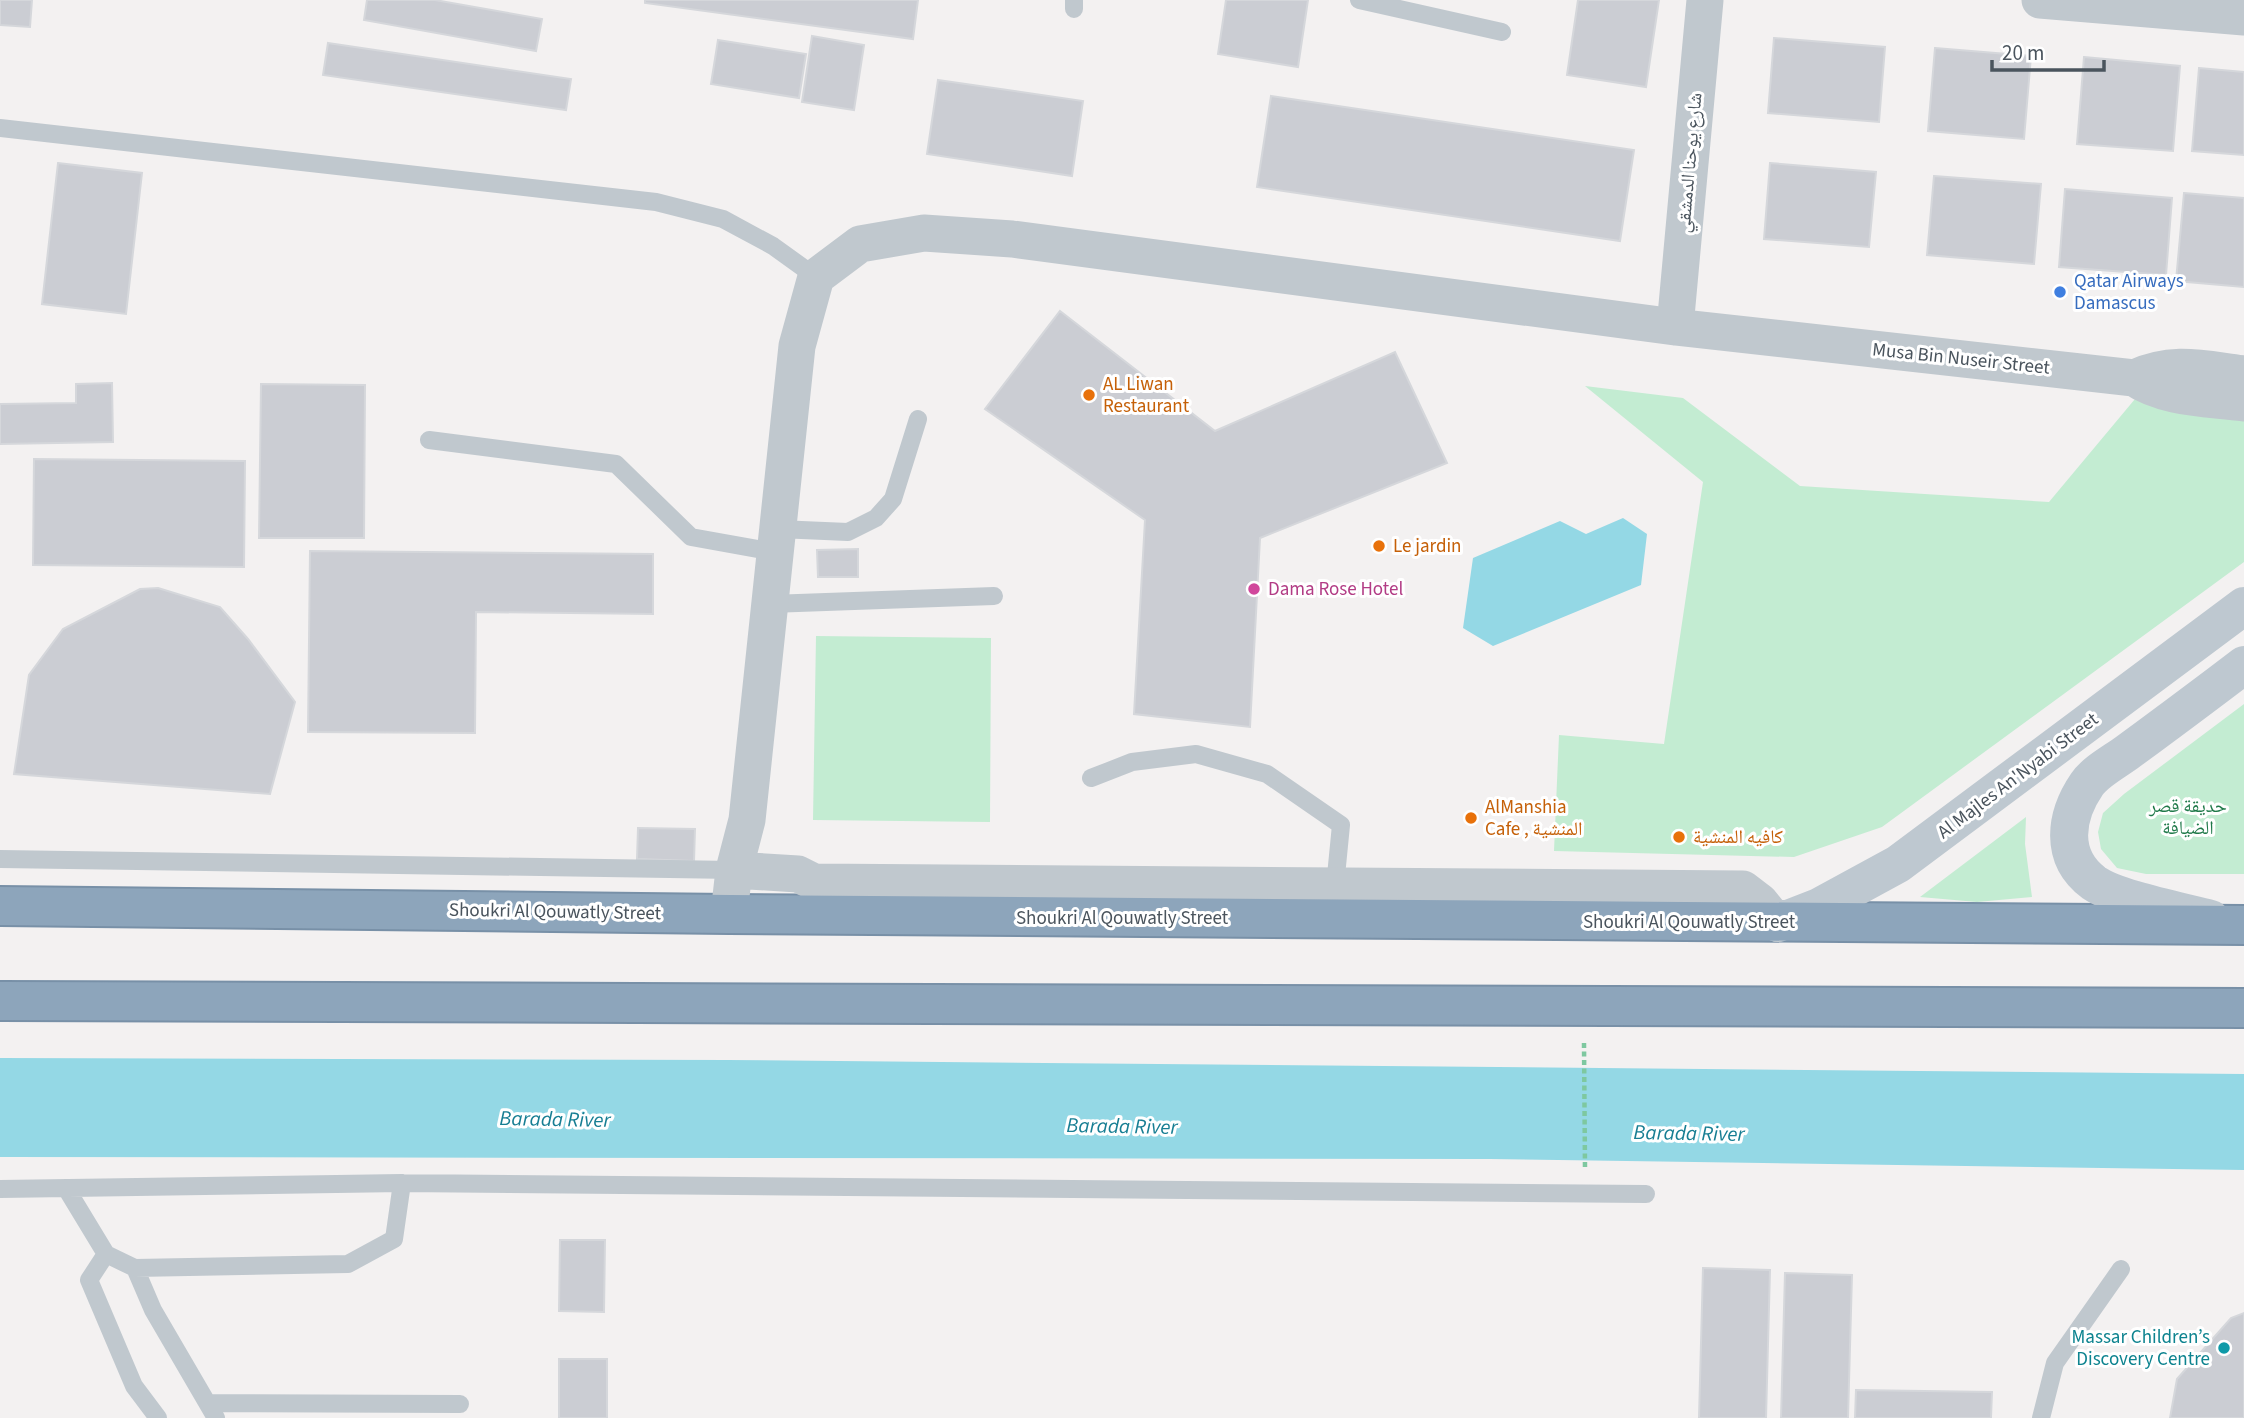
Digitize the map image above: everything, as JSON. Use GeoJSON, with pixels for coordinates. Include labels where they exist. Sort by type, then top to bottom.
{"type":"FeatureCollection","features":[{"type":"Feature","properties":{"kind":"highway","name":"Shoukri Al Qouwatly Street"},"geometry":{"type":"LineString","coordinates":[[0,906],[2240,925]]}},
{"type":"Feature","properties":{"kind":"highway"},"geometry":{"type":"LineString","coordinates":[[0,1001],[2244,1008]]}},
{"type":"Feature","properties":{"kind":"main road","name":"Al Majles An'Nyabi Street"},"geometry":{"type":"LineString","coordinates":[[1777,923],[1819,907],[1898,864],[2244,606]]}},
{"type":"Feature","properties":{"kind":"main road"},"geometry":{"type":"LineString","coordinates":[[2240,925],[2110,892],[2093,882],[2080,868],[2072,852],[2068,833],[2070,814],[2088,781],[2244,666]]}},
{"type":"Feature","properties":{"kind":"street","name":"شارع يوحنا الدمشقي"},"geometry":{"type":"LineString","coordinates":[[1675,327],[1705,0]]}},
{"type":"Feature","properties":{"kind":"street"},"geometry":{"type":"LineString","coordinates":[[2040,0],[2244,17]]}},
{"type":"Feature","properties":{"kind":"street","name":"Musa Bin Nuseir Street"},"geometry":{"type":"LineString","coordinates":[[816,277],[860,244],[923,233],[1012,239],[1675,327],[2134,378],[2151,370],[2175,366],[2244,374]]}},
{"type":"Feature","properties":{"kind":"street"},"geometry":{"type":"LineString","coordinates":[[729,914],[734,870],[747,820],[797,346],[816,277]]}},
{"type":"Feature","properties":{"kind":"street"},"geometry":{"type":"LineString","coordinates":[[2134,378],[2145,386],[2167,393],[2244,403]]}},
{"type":"Feature","properties":{"kind":"street"},"geometry":{"type":"LineString","coordinates":[[734,870],[798,874],[814,882],[1743,890],[1760,902],[1777,923]]}},
{"type":"Feature","properties":{"kind":"lane"},"geometry":{"type":"LineString","coordinates":[[1359,0],[1502,32]]}},
{"type":"Feature","properties":{"kind":"lane"},"geometry":{"type":"LineString","coordinates":[[0,128],[656,202],[723,219],[773,246],[816,277]]}},
{"type":"Feature","properties":{"kind":"lane"},"geometry":{"type":"LineString","coordinates":[[429,440],[616,464],[691,537],[776,540],[848,532],[876,518],[893,499],[918,419]]}},
{"type":"Feature","properties":{"kind":"lane"},"geometry":{"type":"LineString","coordinates":[[770,604],[993,596]]}},
{"type":"Feature","properties":{"kind":"lane"},"geometry":{"type":"LineString","coordinates":[[1091,778],[1132,762],[1196,754],[1268,774],[1341,825],[1335,886]]}},
{"type":"Feature","properties":{"kind":"lane"},"geometry":{"type":"LineString","coordinates":[[0,859],[734,870]]}},
{"type":"Feature","properties":{"kind":"lane"},"geometry":{"type":"LineString","coordinates":[[66,1188],[106,1254],[135,1268],[348,1264],[394,1239],[402,1183]]}},
{"type":"Feature","properties":{"kind":"lane"},"geometry":{"type":"LineString","coordinates":[[0,1189],[402,1183],[1646,1194]]}},
{"type":"Feature","properties":{"kind":"lane"},"geometry":{"type":"LineString","coordinates":[[106,1254],[89,1280],[134,1386],[158,1418]]}},
{"type":"Feature","properties":{"kind":"lane"},"geometry":{"type":"LineString","coordinates":[[135,1268],[153,1310],[213,1410],[460,1404]]}},
{"type":"Feature","properties":{"kind":"lane"},"geometry":{"type":"LineString","coordinates":[[2041,1418],[2055,1363],[2121,1269]]}},
{"type":"Feature","properties":{"kind":"path"},"geometry":{"type":"LineString","coordinates":[[1584,1006],[1585,1193]]}},
{"type":"Feature","properties":{"kind":"green space"},"geometry":{"type":"Polygon","coordinates":[[[1585,386],[1683,398],[1800,486],[2049,502],[2135,399],[2244,409],[2244,562],[1882,827],[1794,857],[1554,851],[1559,735],[1664,744],[1703,482],[1585,386]]]}},
{"type":"Feature","properties":{"kind":"green space"},"geometry":{"type":"Polygon","coordinates":[[[816,636],[991,638],[990,822],[813,820],[816,636]]]}},
{"type":"Feature","properties":{"kind":"green space","name":"حديقة قصر الضيافة"},"geometry":{"type":"Polygon","coordinates":[[[2244,704],[2244,874],[2146,874],[2117,868],[2101,849],[2098,832],[2103,813],[2124,794],[2244,704]]]}},
{"type":"Feature","properties":{"kind":"green space"},"geometry":{"type":"Polygon","coordinates":[[[2026,817],[2025,844],[2032,897],[1977,902],[1920,897],[2026,817]]]}},
{"type":"Feature","properties":{"kind":"water"},"geometry":{"type":"Polygon","coordinates":[[[1623,518],[1647,534],[1641,585],[1493,646],[1463,628],[1473,558],[1560,521],[1586,534],[1623,518]]]}},
{"type":"Feature","properties":{"kind":"water","name":"Barada River"},"geometry":{"type":"Polygon","coordinates":[[[0,1058],[727,1060],[2244,1074],[2244,1170],[1490,1159],[0,1157],[0,1058]]]}},
{"type":"Feature","properties":{"kind":"building"},"geometry":{"type":"Polygon","coordinates":[[[0,0],[32,0],[30,27],[0,25],[0,0]]]}},
{"type":"Feature","properties":{"kind":"building"},"geometry":{"type":"Polygon","coordinates":[[[367,0],[435,0],[542,19],[536,51],[364,20],[367,0]]]}},
{"type":"Feature","properties":{"kind":"building"},"geometry":{"type":"Polygon","coordinates":[[[645,0],[918,0],[913,39],[645,3],[645,0]]]}},
{"type":"Feature","properties":{"kind":"building"},"geometry":{"type":"Polygon","coordinates":[[[1226,0],[1308,0],[1298,67],[1218,54],[1226,0]]]}},
{"type":"Feature","properties":{"kind":"building"},"geometry":{"type":"Polygon","coordinates":[[[1578,0],[1659,0],[1646,87],[1567,75],[1578,0]]]}},
{"type":"Feature","properties":{"kind":"building"},"geometry":{"type":"Polygon","coordinates":[[[812,36],[864,45],[854,110],[802,102],[812,36]]]}},
{"type":"Feature","properties":{"kind":"building"},"geometry":{"type":"Polygon","coordinates":[[[1774,38],[1885,47],[1879,122],[1768,113],[1774,38]]]}},
{"type":"Feature","properties":{"kind":"building"},"geometry":{"type":"Polygon","coordinates":[[[718,40],[806,54],[799,98],[711,84],[718,40]]]}},
{"type":"Feature","properties":{"kind":"building"},"geometry":{"type":"Polygon","coordinates":[[[328,43],[571,79],[566,110],[323,75],[328,43]]]}},
{"type":"Feature","properties":{"kind":"building"},"geometry":{"type":"Polygon","coordinates":[[[1935,48],[2031,56],[2024,139],[1928,131],[1935,48]]]}},
{"type":"Feature","properties":{"kind":"building"},"geometry":{"type":"Polygon","coordinates":[[[2084,57],[2180,66],[2173,151],[2077,144],[2084,57]]]}},
{"type":"Feature","properties":{"kind":"building"},"geometry":{"type":"Polygon","coordinates":[[[2199,68],[2244,72],[2244,155],[2192,151],[2199,68]]]}},
{"type":"Feature","properties":{"kind":"building"},"geometry":{"type":"Polygon","coordinates":[[[938,80],[1083,101],[1072,176],[927,154],[938,80]]]}},
{"type":"Feature","properties":{"kind":"building"},"geometry":{"type":"Polygon","coordinates":[[[1271,96],[1634,150],[1620,241],[1257,187],[1271,96]]]}},
{"type":"Feature","properties":{"kind":"building"},"geometry":{"type":"Polygon","coordinates":[[[58,163],[142,173],[126,314],[42,304],[58,163]]]}},
{"type":"Feature","properties":{"kind":"building"},"geometry":{"type":"Polygon","coordinates":[[[1770,163],[1876,172],[1869,247],[1764,239],[1770,163]]]}},
{"type":"Feature","properties":{"kind":"building"},"geometry":{"type":"Polygon","coordinates":[[[1934,176],[2041,184],[2034,264],[1927,255],[1934,176]]]}},
{"type":"Feature","properties":{"kind":"building"},"geometry":{"type":"Polygon","coordinates":[[[2065,189],[2172,198],[2166,275],[2059,267],[2065,189]]]}},
{"type":"Feature","properties":{"kind":"building"},"geometry":{"type":"Polygon","coordinates":[[[2184,193],[2244,198],[2244,287],[2176,281],[2184,193]]]}},
{"type":"Feature","properties":{"kind":"building"},"geometry":{"type":"Polygon","coordinates":[[[1060,311],[1215,431],[1395,352],[1447,463],[1260,538],[1250,727],[1134,714],[1145,520],[985,409],[1060,311]]]}},
{"type":"Feature","properties":{"kind":"building"},"geometry":{"type":"Polygon","coordinates":[[[112,383],[113,442],[0,444],[0,404],[76,403],[76,384],[112,383]]]}},
{"type":"Feature","properties":{"kind":"building"},"geometry":{"type":"Polygon","coordinates":[[[261,384],[365,385],[364,538],[259,538],[261,384]]]}},
{"type":"Feature","properties":{"kind":"building"},"geometry":{"type":"Polygon","coordinates":[[[34,459],[245,461],[244,567],[33,565],[34,459]]]}},
{"type":"Feature","properties":{"kind":"building"},"geometry":{"type":"Polygon","coordinates":[[[858,549],[858,577],[818,577],[817,550],[858,549]]]}},
{"type":"Feature","properties":{"kind":"building"},"geometry":{"type":"Polygon","coordinates":[[[310,551],[653,554],[653,614],[476,612],[475,733],[308,732],[310,551]]]}},
{"type":"Feature","properties":{"kind":"building"},"geometry":{"type":"Polygon","coordinates":[[[158,588],[220,607],[248,639],[295,702],[270,794],[14,774],[29,675],[63,629],[140,589],[158,588]]]}},
{"type":"Feature","properties":{"kind":"building"},"geometry":{"type":"Polygon","coordinates":[[[638,828],[695,829],[694,861],[637,859],[638,828]]]}},
{"type":"Feature","properties":{"kind":"building"},"geometry":{"type":"Polygon","coordinates":[[[560,1240],[605,1240],[604,1312],[559,1311],[560,1240]]]}},
{"type":"Feature","properties":{"kind":"building"},"geometry":{"type":"Polygon","coordinates":[[[1703,1268],[1770,1270],[1766,1418],[1699,1418],[1703,1268]]]}},
{"type":"Feature","properties":{"kind":"building"},"geometry":{"type":"Polygon","coordinates":[[[1785,1273],[1852,1275],[1848,1418],[1781,1418],[1785,1273]]]}},
{"type":"Feature","properties":{"kind":"building","name":"Massar Children’s Discovery Centre"},"geometry":{"type":"Polygon","coordinates":[[[2244,1313],[2244,1418],[2170,1418],[2177,1379],[2231,1318],[2244,1313]]]}},
{"type":"Feature","properties":{"kind":"building"},"geometry":{"type":"Polygon","coordinates":[[[559,1359],[607,1359],[607,1418],[559,1418],[559,1359]]]}},
{"type":"Feature","properties":{"kind":"building"},"geometry":{"type":"Polygon","coordinates":[[[1856,1390],[1992,1392],[1991,1418],[1855,1418],[1856,1390]]]}},
{"type":"Feature","properties":{"kind":"place","name":"Qatar Airways Damascus"},"geometry":{"type":"Point","coordinates":[2060,292]}},
{"type":"Feature","properties":{"kind":"place","name":"AL Liwan Restaurant"},"geometry":{"type":"Point","coordinates":[1089,395]}},
{"type":"Feature","properties":{"kind":"place","name":"Le jardin"},"geometry":{"type":"Point","coordinates":[1379,546]}},
{"type":"Feature","properties":{"kind":"place","name":"Dama Rose Hotel"},"geometry":{"type":"Point","coordinates":[1254,589]}},
{"type":"Feature","properties":{"kind":"place","name":"AlManshia Cafe , المنشية"},"geometry":{"type":"Point","coordinates":[1471,818]}},
{"type":"Feature","properties":{"kind":"place","name":"كافيه المنشية"},"geometry":{"type":"Point","coordinates":[1679,837]}},
{"type":"Feature","properties":{"kind":"place","name":"Massar Children’s Discovery Centre"},"geometry":{"type":"Point","coordinates":[2224,1348]}}]}
